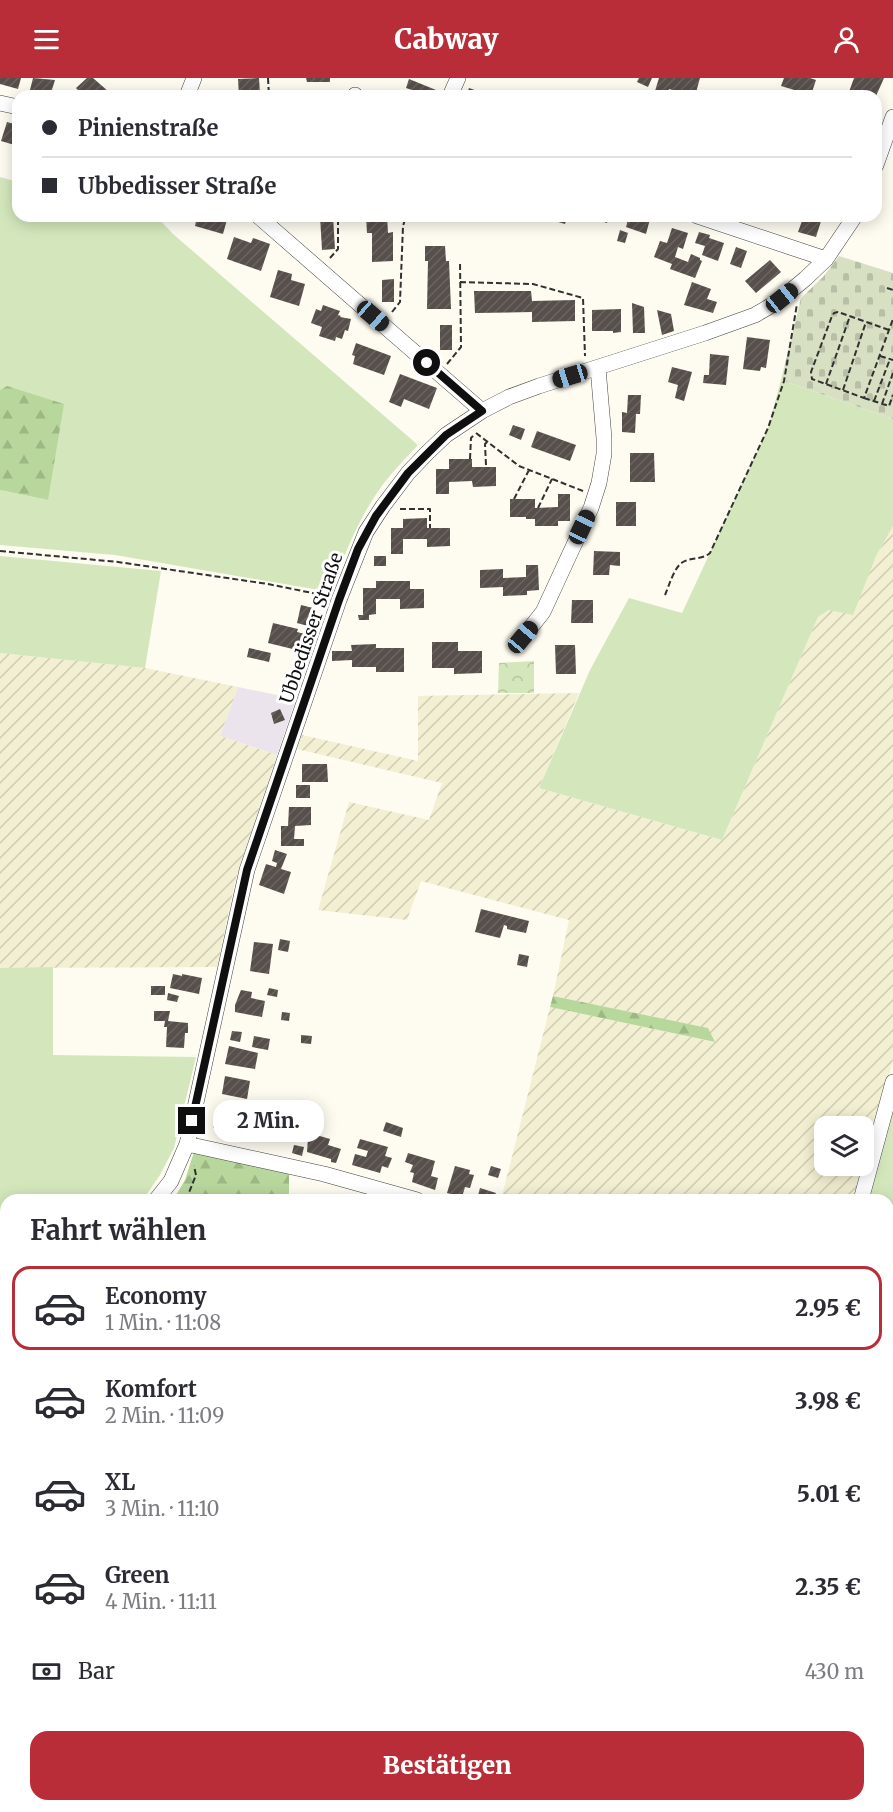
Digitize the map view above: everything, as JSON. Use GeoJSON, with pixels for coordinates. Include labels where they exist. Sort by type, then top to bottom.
{"type":"FeatureCollection","features":[{"type":"Feature","properties":{"kind":"street"},"geometry":{"type":"LineString","coordinates":[[882,148],[893,117]]}},
{"type":"Feature","properties":{"kind":"street"},"geometry":{"type":"LineString","coordinates":[[265,222],[482,411]]}},
{"type":"Feature","properties":{"kind":"street"},"geometry":{"type":"LineString","coordinates":[[715,222],[826,259]]}},
{"type":"Feature","properties":{"kind":"street","name":"Ubbedisser Straße"},"geometry":{"type":"LineString","coordinates":[[161,1194],[171,1181],[187,1144],[247,870],[339,600],[362,541],[383,506],[426,454],[446,435],[482,411],[509,397],[705,333],[755,315],[777,302],[826,259],[851,222]]}},
{"type":"Feature","properties":{"kind":"street"},"geometry":{"type":"LineString","coordinates":[[523,637],[543,612],[596,496],[602,474],[604,454],[592,370]]}},
{"type":"Feature","properties":{"kind":"street"},"geometry":{"type":"LineString","coordinates":[[863,1194],[893,1082]]}},
{"type":"Feature","properties":{"kind":"street"},"geometry":{"type":"LineString","coordinates":[[187,1144],[324,1174],[396,1194]]}},
{"type":"Feature","properties":{"kind":"path"},"geometry":{"type":"LineString","coordinates":[[320,269],[338,249],[338,222]]}},
{"type":"Feature","properties":{"kind":"path"},"geometry":{"type":"LineString","coordinates":[[382,324],[400,302],[404,222]]}},
{"type":"Feature","properties":{"kind":"path"},"geometry":{"type":"LineString","coordinates":[[440,374],[461,347],[460,261]]}},
{"type":"Feature","properties":{"kind":"path"},"geometry":{"type":"LineString","coordinates":[[460,282],[533,284],[583,298],[592,370]]}},
{"type":"Feature","properties":{"kind":"path"},"geometry":{"type":"LineString","coordinates":[[665,595],[676,569],[682,562],[706,557],[710,553],[768,428],[784,381],[797,300],[794,288]]}},
{"type":"Feature","properties":{"kind":"path"},"geometry":{"type":"LineString","coordinates":[[887,288],[893,290]]}},
{"type":"Feature","properties":{"kind":"path"},"geometry":{"type":"LineString","coordinates":[[889,330],[850,316],[834,313],[811,372],[812,379],[889,406],[893,395]]}},
{"type":"Feature","properties":{"kind":"path"},"geometry":{"type":"LineString","coordinates":[[826,384],[850,316]]}},
{"type":"Feature","properties":{"kind":"path"},"geometry":{"type":"LineString","coordinates":[[864,398],[893,319]]}},
{"type":"Feature","properties":{"kind":"path"},"geometry":{"type":"LineString","coordinates":[[843,390],[866,322]]}},
{"type":"Feature","properties":{"kind":"path"},"geometry":{"type":"LineString","coordinates":[[874,401],[891,359],[880,356]]}},
{"type":"Feature","properties":{"kind":"path"},"geometry":{"type":"LineString","coordinates":[[882,404],[893,373]]}},
{"type":"Feature","properties":{"kind":"path"},"geometry":{"type":"LineString","coordinates":[[470,459],[471,438],[476,433],[519,466],[596,496]]}},
{"type":"Feature","properties":{"kind":"path"},"geometry":{"type":"LineString","coordinates":[[486,465],[485,444],[487,442]]}},
{"type":"Feature","properties":{"kind":"path"},"geometry":{"type":"LineString","coordinates":[[514,499],[529,470]]}},
{"type":"Feature","properties":{"kind":"path"},"geometry":{"type":"LineString","coordinates":[[538,508],[552,479]]}},
{"type":"Feature","properties":{"kind":"path"},"geometry":{"type":"LineString","coordinates":[[383,506],[390,509],[430,509],[430,528]]}},
{"type":"Feature","properties":{"kind":"path"},"geometry":{"type":"LineString","coordinates":[[0,551],[160,567],[317,593],[339,600]]}},
{"type":"Feature","properties":{"kind":"path"},"geometry":{"type":"LineString","coordinates":[[188,1194],[196,1175]]}},
{"type":"Feature","properties":{"kind":"shaded area"},"geometry":{"type":"Polygon","coordinates":[[[893,526],[893,1060],[874,1134],[874,1116],[814,1116],[814,1176],[863,1176],[859,1194],[503,1194],[550,1007],[714,1042],[707,1028],[553,996],[569,920],[421,881],[407,920],[318,910],[349,802],[429,820],[442,783],[297,749],[302,735],[418,761],[418,696],[579,693],[539,788],[722,840],[818,617],[829,610],[876,556],[893,526]]]}},
{"type":"Feature","properties":{"kind":"shaded area"},"geometry":{"type":"Polygon","coordinates":[[[0,653],[145,668],[238,687],[220,736],[277,755],[236,878],[217,967],[0,968],[0,653]]]}},
{"type":"Feature","properties":{"kind":"shaded area"},"geometry":{"type":"Polygon","coordinates":[[[238,687],[296,699],[277,755],[220,736],[238,687]]]}},
{"type":"Feature","properties":{"kind":"green space"},"geometry":{"type":"Polygon","coordinates":[[[0,177],[12,180],[12,222],[162,222],[418,445],[388,478],[367,508],[347,549],[331,592],[115,555],[0,545],[0,490],[48,500],[7,386],[0,390],[0,177]]]}},
{"type":"Feature","properties":{"kind":"green space"},"geometry":{"type":"Polygon","coordinates":[[[839,256],[893,273],[893,419],[781,380],[801,298],[823,277],[839,256]]]}},
{"type":"Feature","properties":{"kind":"green space"},"geometry":{"type":"Polygon","coordinates":[[[781,380],[893,419],[893,526],[876,556],[853,615],[829,610],[818,617],[722,840],[539,788],[590,670],[629,598],[682,613],[768,428],[781,380]]]}},
{"type":"Feature","properties":{"kind":"green space"},"geometry":{"type":"Polygon","coordinates":[[[7,386],[64,404],[48,500],[0,490],[0,390],[7,386]]]}},
{"type":"Feature","properties":{"kind":"green space"},"geometry":{"type":"Polygon","coordinates":[[[0,556],[161,571],[145,668],[0,653],[0,556]]]}},
{"type":"Feature","properties":{"kind":"green space"},"geometry":{"type":"Polygon","coordinates":[[[534,661],[534,693],[498,693],[499,663],[534,661]]]}},
{"type":"Feature","properties":{"kind":"green space"},"geometry":{"type":"Polygon","coordinates":[[[53,967],[53,1055],[196,1057],[174,1148],[147,1194],[0,1194],[0,968],[53,967]]]}},
{"type":"Feature","properties":{"kind":"green space"},"geometry":{"type":"Polygon","coordinates":[[[553,996],[708,1028],[715,1042],[550,1007],[553,996]]]}},
{"type":"Feature","properties":{"kind":"green space"},"geometry":{"type":"Polygon","coordinates":[[[893,1099],[893,1194],[867,1194],[872,1176],[874,1176],[874,1168],[893,1099]]]}},
{"type":"Feature","properties":{"kind":"green space"},"geometry":{"type":"Polygon","coordinates":[[[194,1152],[289,1170],[289,1194],[177,1194],[185,1180],[194,1152]]]}},
{"type":"Feature","properties":{"kind":"building"},"geometry":{"type":"Polygon","coordinates":[[[0,78],[21,78],[18,89],[0,84],[0,78]]]}},
{"type":"Feature","properties":{"kind":"building"},"geometry":{"type":"Polygon","coordinates":[[[33,78],[55,80],[52,90],[30,90],[33,78]]]}},
{"type":"Feature","properties":{"kind":"building"},"geometry":{"type":"Polygon","coordinates":[[[87,78],[93,78],[107,90],[78,90],[76,88],[87,78]]]}},
{"type":"Feature","properties":{"kind":"building"},"geometry":{"type":"Polygon","coordinates":[[[259,78],[260,90],[239,90],[238,79],[259,78]]]}},
{"type":"Feature","properties":{"kind":"building"},"geometry":{"type":"Polygon","coordinates":[[[306,78],[330,78],[330,82],[307,82],[306,78]]]}},
{"type":"Feature","properties":{"kind":"building"},"geometry":{"type":"Polygon","coordinates":[[[639,78],[652,78],[648,87],[637,82],[639,78]]]}},
{"type":"Feature","properties":{"kind":"building"},"geometry":{"type":"Polygon","coordinates":[[[659,78],[700,78],[697,90],[655,90],[659,78]]]}},
{"type":"Feature","properties":{"kind":"building"},"geometry":{"type":"Polygon","coordinates":[[[784,78],[816,80],[813,90],[794,90],[781,86],[784,78]]]}},
{"type":"Feature","properties":{"kind":"building"},"geometry":{"type":"Polygon","coordinates":[[[854,78],[884,78],[879,90],[850,90],[854,78]]]}},
{"type":"Feature","properties":{"kind":"building"},"geometry":{"type":"Polygon","coordinates":[[[409,79],[436,90],[412,90],[406,88],[409,79]]]}},
{"type":"Feature","properties":{"kind":"building"},"geometry":{"type":"Polygon","coordinates":[[[7,122],[12,123],[12,144],[1,141],[7,122]]]}},
{"type":"Feature","properties":{"kind":"building"},"geometry":{"type":"Polygon","coordinates":[[[196,222],[226,222],[223,234],[195,226],[196,222]]]}},
{"type":"Feature","properties":{"kind":"building"},"geometry":{"type":"Polygon","coordinates":[[[320,222],[333,222],[335,249],[322,250],[320,222]]]}},
{"type":"Feature","properties":{"kind":"building"},"geometry":{"type":"Polygon","coordinates":[[[366,222],[387,222],[388,233],[393,232],[393,261],[372,262],[372,233],[367,233],[366,222]]]}},
{"type":"Feature","properties":{"kind":"building"},"geometry":{"type":"Polygon","coordinates":[[[627,222],[649,222],[646,234],[626,227],[627,222]]]}},
{"type":"Feature","properties":{"kind":"building"},"geometry":{"type":"Polygon","coordinates":[[[802,222],[821,222],[816,237],[798,232],[802,222]]]}},
{"type":"Feature","properties":{"kind":"building"},"geometry":{"type":"Polygon","coordinates":[[[672,228],[688,233],[683,249],[678,247],[675,257],[688,262],[691,254],[702,261],[695,278],[670,269],[672,264],[654,257],[660,241],[667,243],[672,228]]]}},
{"type":"Feature","properties":{"kind":"building"},"geometry":{"type":"Polygon","coordinates":[[[620,230],[628,233],[625,243],[617,241],[620,230]]]}},
{"type":"Feature","properties":{"kind":"building"},"geometry":{"type":"Polygon","coordinates":[[[699,232],[724,243],[718,261],[702,255],[705,246],[695,243],[699,232]]]}},
{"type":"Feature","properties":{"kind":"building"},"geometry":{"type":"Polygon","coordinates":[[[234,237],[251,243],[253,238],[270,244],[261,271],[227,259],[234,237]]]}},
{"type":"Feature","properties":{"kind":"building"},"geometry":{"type":"Polygon","coordinates":[[[425,246],[445,246],[446,261],[449,261],[451,309],[427,309],[428,261],[425,261],[425,246]]]}},
{"type":"Feature","properties":{"kind":"building"},"geometry":{"type":"Polygon","coordinates":[[[736,247],[747,251],[741,268],[730,264],[736,247]]]}},
{"type":"Feature","properties":{"kind":"building"},"geometry":{"type":"Polygon","coordinates":[[[770,260],[781,272],[756,293],[745,281],[770,260]]]}},
{"type":"Feature","properties":{"kind":"building"},"geometry":{"type":"Polygon","coordinates":[[[278,270],[292,274],[291,280],[305,284],[299,306],[270,297],[278,270]]]}},
{"type":"Feature","properties":{"kind":"building"},"geometry":{"type":"Polygon","coordinates":[[[394,279],[394,302],[382,302],[382,280],[394,279]]]}},
{"type":"Feature","properties":{"kind":"building"},"geometry":{"type":"Polygon","coordinates":[[[692,282],[711,289],[707,299],[717,302],[713,313],[684,305],[692,282]]]}},
{"type":"Feature","properties":{"kind":"building"},"geometry":{"type":"Polygon","coordinates":[[[474,291],[531,291],[532,301],[575,300],[575,321],[532,322],[532,312],[475,313],[474,291]]]}},
{"type":"Feature","properties":{"kind":"building"},"geometry":{"type":"Polygon","coordinates":[[[632,303],[644,307],[645,333],[633,333],[632,303]]]}},
{"type":"Feature","properties":{"kind":"building"},"geometry":{"type":"Polygon","coordinates":[[[323,305],[340,311],[338,315],[340,317],[351,319],[348,331],[345,330],[342,339],[336,337],[335,341],[319,336],[322,327],[311,323],[316,309],[321,311],[323,305]]]}},
{"type":"Feature","properties":{"kind":"building"},"geometry":{"type":"Polygon","coordinates":[[[621,309],[621,332],[592,331],[592,310],[621,309]]]}},
{"type":"Feature","properties":{"kind":"building"},"geometry":{"type":"Polygon","coordinates":[[[657,310],[671,314],[674,331],[662,335],[657,310]]]}},
{"type":"Feature","properties":{"kind":"building"},"geometry":{"type":"Polygon","coordinates":[[[440,325],[452,325],[452,350],[440,350],[440,325]]]}},
{"type":"Feature","properties":{"kind":"building"},"geometry":{"type":"Polygon","coordinates":[[[747,337],[770,340],[766,368],[761,367],[760,371],[743,369],[747,337]]]}},
{"type":"Feature","properties":{"kind":"building"},"geometry":{"type":"Polygon","coordinates":[[[356,343],[391,356],[384,375],[353,364],[355,356],[352,355],[356,343]]]}},
{"type":"Feature","properties":{"kind":"building"},"geometry":{"type":"Polygon","coordinates":[[[710,354],[729,356],[726,385],[703,383],[704,375],[709,375],[710,354]]]}},
{"type":"Feature","properties":{"kind":"building"},"geometry":{"type":"Polygon","coordinates":[[[672,367],[692,372],[684,401],[675,398],[678,385],[668,382],[672,367]]]}},
{"type":"Feature","properties":{"kind":"building"},"geometry":{"type":"Polygon","coordinates":[[[400,374],[437,388],[429,409],[404,399],[401,407],[389,402],[400,374]]]}},
{"type":"Feature","properties":{"kind":"building"},"geometry":{"type":"Polygon","coordinates":[[[628,395],[641,395],[640,414],[636,414],[635,433],[622,432],[622,412],[627,413],[628,395]]]}},
{"type":"Feature","properties":{"kind":"building"},"geometry":{"type":"Polygon","coordinates":[[[513,425],[525,429],[521,440],[509,435],[513,425]]]}},
{"type":"Feature","properties":{"kind":"building"},"geometry":{"type":"Polygon","coordinates":[[[537,431],[576,445],[570,461],[531,447],[537,431]]]}},
{"type":"Feature","properties":{"kind":"building"},"geometry":{"type":"Polygon","coordinates":[[[630,453],[654,453],[655,482],[630,482],[630,453]]]}},
{"type":"Feature","properties":{"kind":"building"},"geometry":{"type":"Polygon","coordinates":[[[449,459],[472,459],[472,467],[496,467],[496,486],[473,487],[472,481],[449,482],[449,494],[436,494],[436,469],[449,469],[449,459]]]}},
{"type":"Feature","properties":{"kind":"building"},"geometry":{"type":"Polygon","coordinates":[[[558,494],[570,494],[570,521],[558,521],[558,526],[535,526],[535,519],[510,517],[510,499],[535,499],[535,508],[558,507],[558,494]]]}},
{"type":"Feature","properties":{"kind":"building"},"geometry":{"type":"Polygon","coordinates":[[[616,502],[636,502],[636,526],[616,526],[616,502]]]}},
{"type":"Feature","properties":{"kind":"building"},"geometry":{"type":"Polygon","coordinates":[[[427,518],[427,528],[450,528],[450,546],[427,547],[427,539],[403,539],[403,554],[391,554],[391,528],[403,528],[403,519],[427,518]]]}},
{"type":"Feature","properties":{"kind":"building"},"geometry":{"type":"Polygon","coordinates":[[[594,551],[620,552],[620,566],[610,565],[609,575],[593,575],[594,551]]]}},
{"type":"Feature","properties":{"kind":"building"},"geometry":{"type":"Polygon","coordinates":[[[374,556],[386,556],[386,566],[374,566],[374,556]]]}},
{"type":"Feature","properties":{"kind":"building"},"geometry":{"type":"Polygon","coordinates":[[[526,565],[538,565],[539,590],[527,591],[527,595],[503,596],[503,587],[480,588],[480,570],[503,569],[503,578],[526,577],[526,565]]]}},
{"type":"Feature","properties":{"kind":"building"},"geometry":{"type":"Polygon","coordinates":[[[376,581],[410,581],[410,589],[424,589],[424,608],[400,609],[400,599],[376,599],[376,614],[369,615],[369,620],[359,620],[358,615],[363,615],[363,588],[376,588],[376,581]]]}},
{"type":"Feature","properties":{"kind":"building"},"geometry":{"type":"Polygon","coordinates":[[[572,600],[593,600],[593,623],[571,623],[572,600]]]}},
{"type":"Feature","properties":{"kind":"building"},"geometry":{"type":"Polygon","coordinates":[[[301,605],[313,608],[308,626],[297,623],[301,605]]]}},
{"type":"Feature","properties":{"kind":"building"},"geometry":{"type":"Polygon","coordinates":[[[273,623],[298,629],[297,632],[305,634],[303,649],[301,651],[268,643],[273,623]]]}},
{"type":"Feature","properties":{"kind":"building"},"geometry":{"type":"Polygon","coordinates":[[[432,642],[458,642],[458,651],[482,651],[482,673],[454,674],[454,668],[432,668],[432,642]]]}},
{"type":"Feature","properties":{"kind":"building"},"geometry":{"type":"Polygon","coordinates":[[[376,644],[376,648],[404,648],[404,672],[376,672],[376,667],[352,667],[352,660],[332,661],[332,651],[352,651],[351,645],[376,644]]]}},
{"type":"Feature","properties":{"kind":"building"},"geometry":{"type":"Polygon","coordinates":[[[555,645],[575,645],[576,674],[556,674],[555,645]]]}},
{"type":"Feature","properties":{"kind":"building"},"geometry":{"type":"Polygon","coordinates":[[[249,648],[271,653],[269,662],[247,657],[249,648]]]}},
{"type":"Feature","properties":{"kind":"building"},"geometry":{"type":"Polygon","coordinates":[[[280,709],[285,720],[274,724],[271,713],[280,709]]]}},
{"type":"Feature","properties":{"kind":"building"},"geometry":{"type":"Polygon","coordinates":[[[302,764],[327,764],[328,782],[302,782],[302,764]]]}},
{"type":"Feature","properties":{"kind":"building"},"geometry":{"type":"Polygon","coordinates":[[[296,785],[310,785],[310,798],[296,798],[296,785]]]}},
{"type":"Feature","properties":{"kind":"building"},"geometry":{"type":"Polygon","coordinates":[[[289,807],[311,807],[311,825],[295,826],[294,839],[304,839],[304,846],[281,846],[281,826],[288,826],[289,807]]]}},
{"type":"Feature","properties":{"kind":"building"},"geometry":{"type":"Polygon","coordinates":[[[275,850],[287,854],[281,869],[291,872],[284,894],[259,885],[266,864],[276,867],[277,863],[272,861],[275,850]]]}},
{"type":"Feature","properties":{"kind":"building"},"geometry":{"type":"Polygon","coordinates":[[[481,909],[529,921],[526,933],[507,929],[504,925],[500,938],[475,932],[481,909]]]}},
{"type":"Feature","properties":{"kind":"building"},"geometry":{"type":"Polygon","coordinates":[[[280,939],[290,941],[288,952],[278,950],[280,939]]]}},
{"type":"Feature","properties":{"kind":"building"},"geometry":{"type":"Polygon","coordinates":[[[254,942],[273,944],[269,974],[250,971],[254,942]]]}},
{"type":"Feature","properties":{"kind":"building"},"geometry":{"type":"Polygon","coordinates":[[[519,954],[529,956],[527,967],[517,965],[519,954]]]}},
{"type":"Feature","properties":{"kind":"building"},"geometry":{"type":"Polygon","coordinates":[[[173,974],[202,978],[199,994],[170,988],[173,974]]]}},
{"type":"Feature","properties":{"kind":"building"},"geometry":{"type":"Polygon","coordinates":[[[151,986],[165,986],[165,995],[151,995],[151,986]]]}},
{"type":"Feature","properties":{"kind":"building"},"geometry":{"type":"Polygon","coordinates":[[[269,988],[278,990],[277,997],[267,995],[269,988]]]}},
{"type":"Feature","properties":{"kind":"building"},"geometry":{"type":"Polygon","coordinates":[[[241,990],[252,992],[251,998],[265,1001],[262,1017],[235,1012],[235,1005],[241,990]]]}},
{"type":"Feature","properties":{"kind":"building"},"geometry":{"type":"Polygon","coordinates":[[[168,993],[179,996],[177,1002],[167,1000],[168,993]]]}},
{"type":"Feature","properties":{"kind":"building"},"geometry":{"type":"Polygon","coordinates":[[[154,1011],[170,1011],[168,1021],[188,1023],[184,1048],[166,1047],[165,1021],[154,1021],[154,1011]]]}},
{"type":"Feature","properties":{"kind":"building"},"geometry":{"type":"Polygon","coordinates":[[[282,1012],[290,1013],[289,1021],[281,1020],[282,1012]]]}},
{"type":"Feature","properties":{"kind":"building"},"geometry":{"type":"Polygon","coordinates":[[[232,1031],[242,1032],[240,1042],[230,1040],[232,1031]]]}},
{"type":"Feature","properties":{"kind":"building"},"geometry":{"type":"Polygon","coordinates":[[[301,1035],[312,1036],[311,1044],[301,1043],[301,1035]]]}},
{"type":"Feature","properties":{"kind":"building"},"geometry":{"type":"Polygon","coordinates":[[[254,1036],[270,1039],[268,1050],[252,1047],[254,1036]]]}},
{"type":"Feature","properties":{"kind":"building"},"geometry":{"type":"Polygon","coordinates":[[[229,1046],[258,1053],[255,1069],[225,1064],[229,1046]]]}},
{"type":"Feature","properties":{"kind":"building"},"geometry":{"type":"Polygon","coordinates":[[[225,1076],[250,1081],[247,1099],[222,1094],[225,1076]]]}},
{"type":"Feature","properties":{"kind":"building"},"geometry":{"type":"Polygon","coordinates":[[[256,1100],[269,1103],[267,1112],[254,1108],[256,1100]]]}},
{"type":"Feature","properties":{"kind":"building"},"geometry":{"type":"Polygon","coordinates":[[[216,1112],[234,1116],[232,1125],[248,1129],[248,1139],[236,1136],[237,1133],[213,1128],[216,1112]]]}},
{"type":"Feature","properties":{"kind":"building"},"geometry":{"type":"Polygon","coordinates":[[[386,1122],[403,1128],[401,1137],[383,1131],[386,1122]]]}},
{"type":"Feature","properties":{"kind":"building"},"geometry":{"type":"Polygon","coordinates":[[[313,1134],[330,1139],[328,1145],[341,1149],[336,1163],[331,1162],[331,1159],[307,1152],[308,1138],[313,1134]]]}},
{"type":"Feature","properties":{"kind":"building"},"geometry":{"type":"Polygon","coordinates":[[[360,1139],[388,1147],[385,1156],[392,1158],[388,1168],[382,1166],[380,1173],[352,1165],[355,1154],[366,1157],[368,1151],[357,1148],[360,1139]]]}},
{"type":"Feature","properties":{"kind":"building"},"geometry":{"type":"Polygon","coordinates":[[[294,1145],[304,1147],[302,1156],[292,1153],[294,1145]]]}},
{"type":"Feature","properties":{"kind":"building"},"geometry":{"type":"Polygon","coordinates":[[[408,1153],[435,1161],[431,1176],[438,1178],[435,1190],[412,1182],[414,1173],[410,1172],[413,1165],[405,1162],[408,1153]]]}},
{"type":"Feature","properties":{"kind":"building"},"geometry":{"type":"Polygon","coordinates":[[[455,1166],[470,1170],[469,1174],[474,1175],[470,1188],[465,1187],[463,1194],[447,1193],[455,1166]]]}},
{"type":"Feature","properties":{"kind":"building"},"geometry":{"type":"Polygon","coordinates":[[[491,1166],[501,1169],[498,1178],[488,1175],[491,1166]]]}},
{"type":"Feature","properties":{"kind":"building"},"geometry":{"type":"Polygon","coordinates":[[[480,1188],[496,1193],[496,1194],[478,1194],[480,1188]]]}},
{"type":"Feature","properties":{"kind":"route"},"geometry":{"type":"LineString","coordinates":[[192,1121],[247,870],[358,549],[376,516],[408,473],[446,435],[482,411],[427,363]]}}]}
